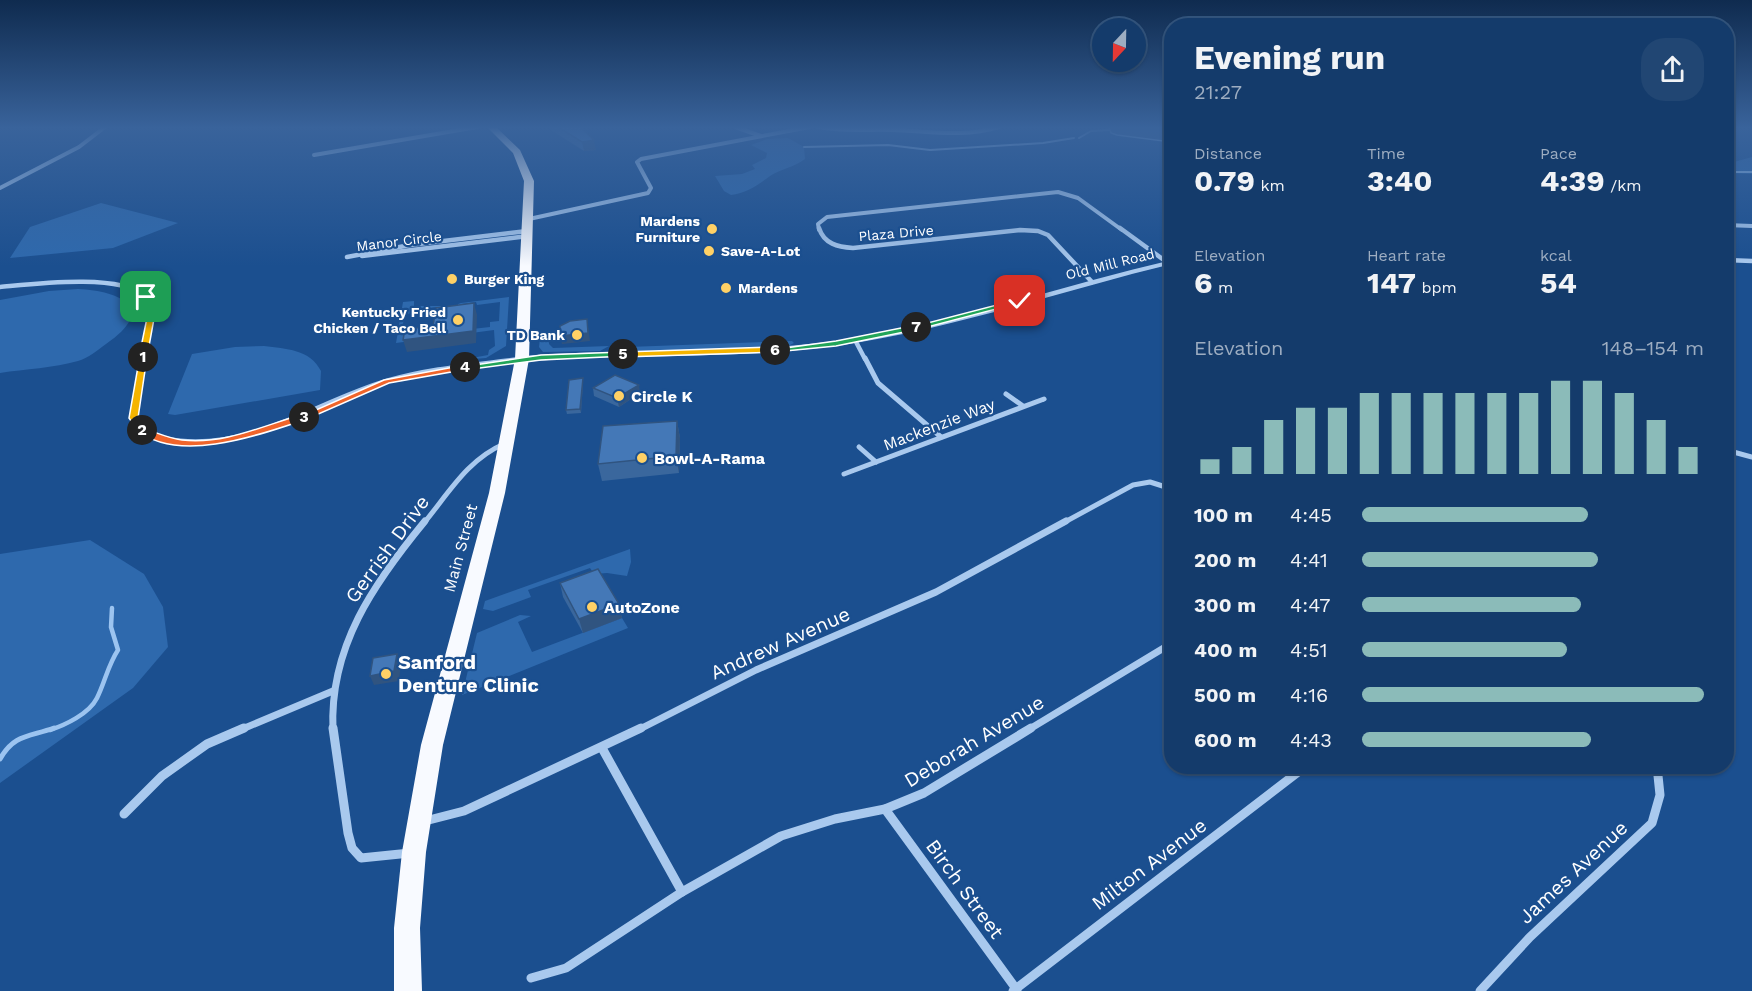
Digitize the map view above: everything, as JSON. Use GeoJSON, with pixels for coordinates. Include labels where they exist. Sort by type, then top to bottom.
{"type":"FeatureCollection","features":[{"type":"Feature","properties":{"kind":"highway","name":"Main Street"},"geometry":{"type":"LineString","coordinates":[[408,991],[407,928],[414,852],[432,745],[495,501],[508,443],[522,359],[531,191],[526,173]]}},
{"type":"Feature","properties":{"kind":"street"},"geometry":{"type":"LineString","coordinates":[[0,188],[28,173]]}},
{"type":"Feature","properties":{"kind":"street"},"geometry":{"type":"LineString","coordinates":[[529,219],[646,194],[651,189],[643,173]]}},
{"type":"Feature","properties":{"kind":"street","name":"Plaza Drive"},"geometry":{"type":"LineString","coordinates":[[1092,282],[1048,235],[1038,231],[1020,230],[852,248],[826,242],[819,233],[818,224],[827,217],[855,213],[1058,192],[1078,198],[1164,259]]}},
{"type":"Feature","properties":{"kind":"street"},"geometry":{"type":"LineString","coordinates":[[1734,225],[1752,226]]}},
{"type":"Feature","properties":{"kind":"street","name":"Manor Circle"},"geometry":{"type":"LineString","coordinates":[[529,233],[347,257],[410,245],[529,233]]}},
{"type":"Feature","properties":{"kind":"street"},"geometry":{"type":"LineString","coordinates":[[1734,260],[1752,261]]}},
{"type":"Feature","properties":{"kind":"street","name":"Old Mill Road"},"geometry":{"type":"LineString","coordinates":[[522,359],[754,352],[855,340],[904,330],[1164,264]]}},
{"type":"Feature","properties":{"kind":"street"},"geometry":{"type":"LineString","coordinates":[[0,287],[104,283],[132,289],[146,297],[153,308],[133,418],[141,430],[148,434],[184,443],[228,440],[266,431],[305,417],[370,386],[406,376],[522,359]]}},
{"type":"Feature","properties":{"kind":"street"},"geometry":{"type":"LineString","coordinates":[[855,340],[878,383],[941,437]]}},
{"type":"Feature","properties":{"kind":"street"},"geometry":{"type":"LineString","coordinates":[[1006,393],[1023,406]]}},
{"type":"Feature","properties":{"kind":"street","name":"Mackenzie Way"},"geometry":{"type":"LineString","coordinates":[[844,474],[1044,399]]}},
{"type":"Feature","properties":{"kind":"street","name":"Gerrish Drive"},"geometry":{"type":"LineString","coordinates":[[414,852],[361,858],[352,850],[339,770],[333,691],[341,656],[357,618],[378,583],[473,461],[494,447],[508,443]]}},
{"type":"Feature","properties":{"kind":"street"},"geometry":{"type":"LineString","coordinates":[[859,447],[876,462]]}},
{"type":"Feature","properties":{"kind":"street"},"geometry":{"type":"LineString","coordinates":[[1734,452],[1752,458]]}},
{"type":"Feature","properties":{"kind":"street","name":"Andrew Avenue"},"geometry":{"type":"LineString","coordinates":[[419,823],[464,811],[602,748],[756,670],[936,592],[1133,485],[1150,482],[1164,486]]}},
{"type":"Feature","properties":{"kind":"street","name":"Deborah Avenue"},"geometry":{"type":"LineString","coordinates":[[531,978],[566,968],[682,892],[781,836],[835,819],[885,809],[924,793],[1164,648]]}},
{"type":"Feature","properties":{"kind":"street"},"geometry":{"type":"LineString","coordinates":[[124,814],[162,776],[207,744],[333,691]]}},
{"type":"Feature","properties":{"kind":"street"},"geometry":{"type":"LineString","coordinates":[[602,748],[682,892]]}},
{"type":"Feature","properties":{"kind":"street","name":"Milton Avenue"},"geometry":{"type":"LineString","coordinates":[[1016,990],[1296,774]]}},
{"type":"Feature","properties":{"kind":"street","name":"James Avenue"},"geometry":{"type":"LineString","coordinates":[[1480,991],[1530,938],[1652,823],[1658,812],[1661,789],[1658,774]]}},
{"type":"Feature","properties":{"kind":"street","name":"Birch Street"},"geometry":{"type":"LineString","coordinates":[[885,809],[1016,990]]}},
{"type":"Feature","properties":{"kind":"shaded area"},"geometry":{"type":"Polygon","coordinates":[[[776,173],[747,190],[731,195],[724,191],[715,176],[776,173]]]}},
{"type":"Feature","properties":{"kind":"shaded area"},"geometry":{"type":"Polygon","coordinates":[[[101,203],[178,223],[113,248],[10,258],[30,227],[101,203]]]}},
{"type":"Feature","properties":{"kind":"shaded area"},"geometry":{"type":"Polygon","coordinates":[[[78,289],[119,298],[128,304],[131,312],[130,321],[121,332],[93,354],[78,361],[0,373],[0,300],[49,291],[78,289]]]}},
{"type":"Feature","properties":{"kind":"shaded area"},"geometry":{"type":"Polygon","coordinates":[[[509,297],[506,346],[486,358],[461,360],[488,355],[489,350],[495,346],[494,330],[396,343],[403,302],[414,301],[414,306],[441,306],[441,310],[438,311],[437,307],[414,310],[414,313],[405,314],[402,328],[410,328],[409,336],[490,327],[490,322],[499,321],[500,302],[477,305],[476,302],[462,304],[458,307],[458,304],[509,297]]]}},
{"type":"Feature","properties":{"kind":"shaded area"},"geometry":{"type":"Polygon","coordinates":[[[541,331],[549,333],[549,344],[553,348],[609,346],[600,351],[543,352],[539,347],[541,331]]]}},
{"type":"Feature","properties":{"kind":"shaded area"},"geometry":{"type":"Polygon","coordinates":[[[792,341],[794,343],[788,346],[735,350],[635,352],[626,349],[628,347],[792,341]]]}},
{"type":"Feature","properties":{"kind":"shaded area"},"geometry":{"type":"Polygon","coordinates":[[[264,346],[297,351],[311,358],[321,371],[320,390],[175,415],[168,414],[192,354],[235,347],[264,346]]]}},
{"type":"Feature","properties":{"kind":"shaded area"},"geometry":{"type":"Polygon","coordinates":[[[90,540],[144,574],[163,607],[168,647],[133,688],[0,783],[0,554],[90,540]]]}},
{"type":"Feature","properties":{"kind":"shaded area"},"geometry":{"type":"Polygon","coordinates":[[[630,549],[631,562],[627,576],[594,574],[590,568],[528,590],[531,597],[493,611],[483,609],[485,601],[630,549]]]}},
{"type":"Feature","properties":{"kind":"shaded area"},"geometry":{"type":"Polygon","coordinates":[[[520,615],[531,616],[518,622],[532,652],[622,618],[628,628],[462,695],[477,633],[520,615]]]}},
{"type":"Feature","properties":{"kind":"building"},"geometry":{"type":"Polygon","coordinates":[[[474,303],[473,331],[403,340],[405,329],[433,326],[436,308],[474,303]]]}},
{"type":"Feature","properties":{"kind":"building"},"geometry":{"type":"Polygon","coordinates":[[[587,319],[588,333],[560,336],[560,326],[570,321],[587,319]]]}},
{"type":"Feature","properties":{"kind":"building"},"geometry":{"type":"Polygon","coordinates":[[[615,375],[639,385],[617,398],[593,388],[615,375]]]}},
{"type":"Feature","properties":{"kind":"building"},"geometry":{"type":"Polygon","coordinates":[[[583,378],[580,409],[566,410],[569,380],[583,378]]]}},
{"type":"Feature","properties":{"kind":"building"},"geometry":{"type":"Polygon","coordinates":[[[677,421],[676,456],[598,464],[603,426],[677,421]]]}},
{"type":"Feature","properties":{"kind":"building"},"geometry":{"type":"Polygon","coordinates":[[[598,569],[619,604],[579,619],[560,583],[598,569]]]}},
{"type":"Feature","properties":{"kind":"building"},"geometry":{"type":"Polygon","coordinates":[[[397,654],[394,671],[370,676],[373,658],[397,654]]]}},
{"type":"Feature","properties":{"kind":"waterway"},"geometry":{"type":"LineString","coordinates":[[50,730],[83,714],[97,698],[118,650],[111,627],[112,608]]}},
{"type":"Feature","properties":{"kind":"waterway"},"geometry":{"type":"LineString","coordinates":[[0,759],[5,751],[17,741],[54,728]]}},
{"type":"Feature","properties":{"kind":"place","name":"Mardens Furniture"},"geometry":{"type":"Point","coordinates":[712,229]}},
{"type":"Feature","properties":{"kind":"place","name":"Save-A-Lot"},"geometry":{"type":"Point","coordinates":[709,251]}},
{"type":"Feature","properties":{"kind":"place","name":"Burger King"},"geometry":{"type":"Point","coordinates":[452,279]}},
{"type":"Feature","properties":{"kind":"place","name":"Mardens"},"geometry":{"type":"Point","coordinates":[726,288]}},
{"type":"Feature","properties":{"kind":"place","name":"Kentucky Fried Chicken / Taco Bell"},"geometry":{"type":"Point","coordinates":[458,320]}},
{"type":"Feature","properties":{"kind":"place","name":"TD Bank"},"geometry":{"type":"Point","coordinates":[577,335]}},
{"type":"Feature","properties":{"kind":"place","name":"Circle K"},"geometry":{"type":"Point","coordinates":[619,396]}},
{"type":"Feature","properties":{"kind":"place","name":"Bowl-A-Rama"},"geometry":{"type":"Point","coordinates":[642,458]}},
{"type":"Feature","properties":{"kind":"place","name":"AutoZone"},"geometry":{"type":"Point","coordinates":[592,607]}},
{"type":"Feature","properties":{"kind":"place","name":"Sanford Denture Clinic"},"geometry":{"type":"Point","coordinates":[386,674]}},
{"type":"Feature","properties":{"kind":"route"},"geometry":{"type":"LineString","coordinates":[[146,297],[152,303],[153,308],[133,418],[141,430],[148,434],[184,443],[242,438],[274,429],[370,386],[406,376],[541,357],[754,352],[812,346],[904,330],[1020,301]]}}]}
